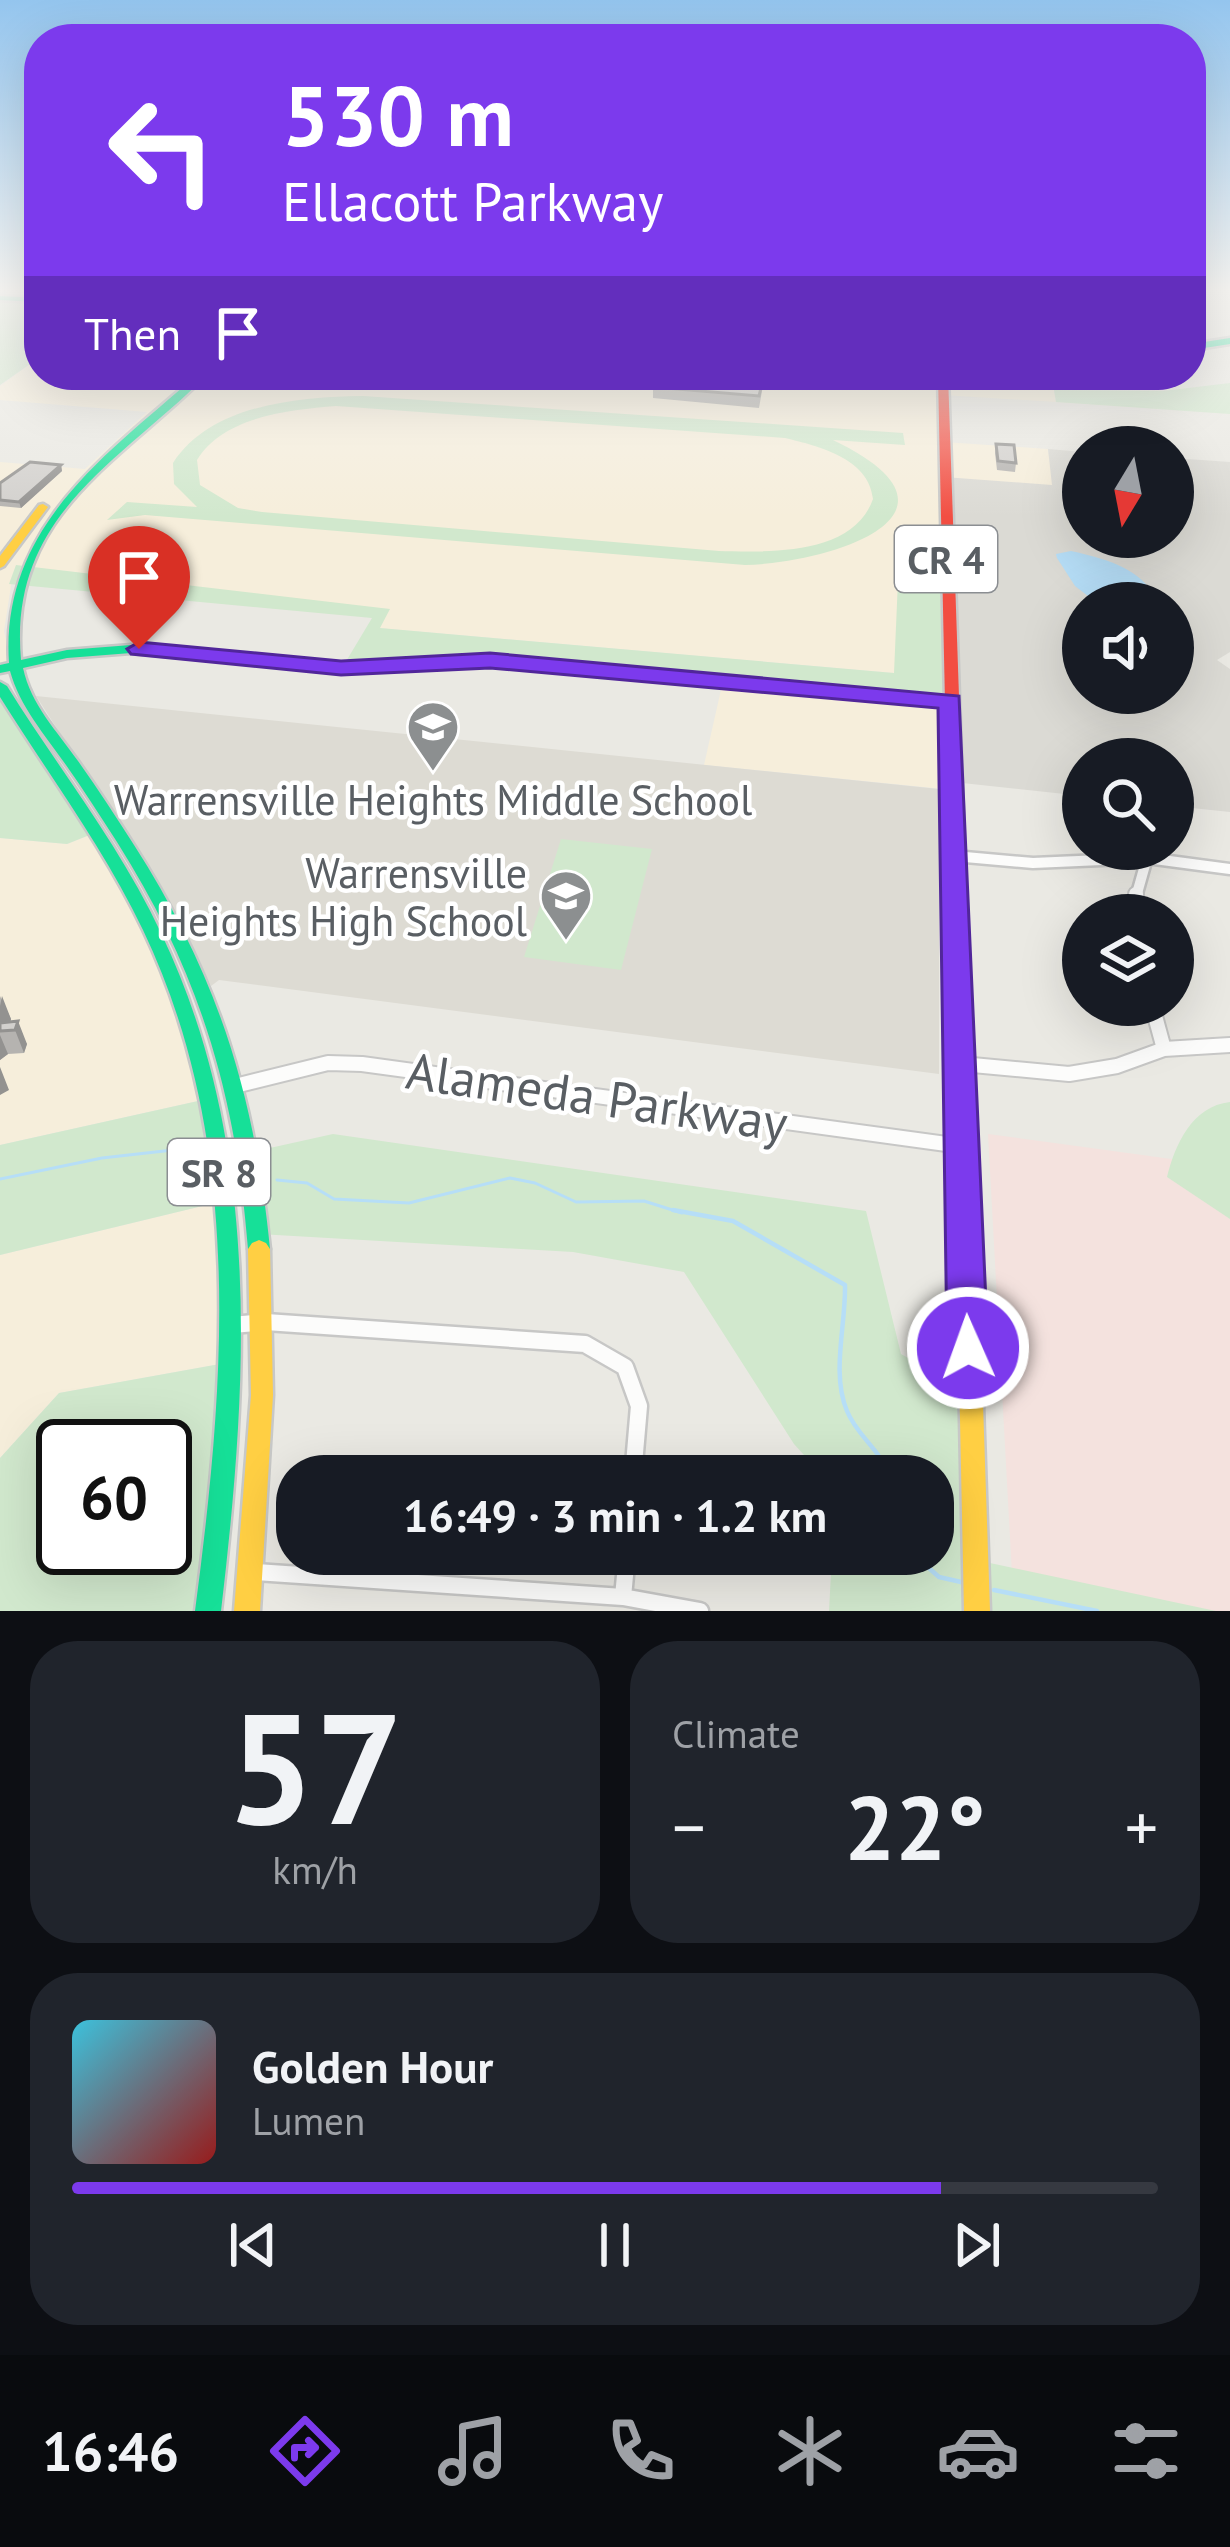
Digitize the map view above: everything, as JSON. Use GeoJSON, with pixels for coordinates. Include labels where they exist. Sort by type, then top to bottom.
{"type":"FeatureCollection","features":[{"type":"Feature","properties":{"kind":"main road","name":"SR 8"},"geometry":{"type":"LineString","coordinates":[[0,564],[28,523],[177,390]]}},
{"type":"Feature","properties":{"kind":"main road","name":"CR 4"},"geometry":{"type":"LineString","coordinates":[[943,390],[977,1609]]}},
{"type":"Feature","properties":{"kind":"main road","name":"SR 8"},"geometry":{"type":"LineString","coordinates":[[96,466],[49,517],[16,566],[4,611],[6,668],[158,897],[194,966],[235,1086],[252,1177],[266,1322],[247,1611]]}},
{"type":"Feature","properties":{"kind":"main road"},"geometry":{"type":"LineString","coordinates":[[6,668],[118,649],[341,668],[490,661],[951,701]]}},
{"type":"Feature","properties":{"kind":"main road","name":"SR 8"},"geometry":{"type":"LineString","coordinates":[[0,686],[114,867],[169,967],[212,1119],[232,1325],[229,1440],[208,1611]]}},
{"type":"Feature","properties":{"kind":"street"},"geometry":{"type":"LineString","coordinates":[[955,856],[1062,862]]}},
{"type":"Feature","properties":{"kind":"street"},"geometry":{"type":"LineString","coordinates":[[1194,864],[1230,869]]}},
{"type":"Feature","properties":{"kind":"street"},"geometry":{"type":"LineString","coordinates":[[1158,1026],[1165,1049]]}},
{"type":"Feature","properties":{"kind":"street"},"geometry":{"type":"LineString","coordinates":[[959,1064],[1069,1074],[1117,1066],[1165,1049],[1230,1045]]}},
{"type":"Feature","properties":{"kind":"street","name":"Alameda Parkway"},"geometry":{"type":"LineString","coordinates":[[235,1086],[328,1063],[362,1064],[961,1146]]}},
{"type":"Feature","properties":{"kind":"street"},"geometry":{"type":"LineString","coordinates":[[232,1325],[266,1322],[585,1344],[625,1367],[639,1406],[635,1455]]}},
{"type":"Feature","properties":{"kind":"street"},"geometry":{"type":"LineString","coordinates":[[253,1572],[623,1597],[700,1611]]}},
{"type":"Feature","properties":{"kind":"street"},"geometry":{"type":"LineString","coordinates":[[623,1597],[625,1575]]}},
{"type":"Feature","properties":{"kind":"shaded area"},"geometry":{"type":"Polygon","coordinates":[[[24,368],[24,390],[1054,390],[1056,402],[943,395],[944,442],[1048,449],[1053,485],[950,678],[378,628],[388,609],[13,573],[4,631],[12,667],[0,669],[0,462],[85,469],[147,412],[0,400],[0,386],[24,368]]]}},
{"type":"Feature","properties":{"kind":"shaded area"},"geometry":{"type":"Polygon","coordinates":[[[1048,449],[1062,450],[1062,558],[1194,558],[1194,459],[1230,462],[1230,652],[1217,660],[1230,669],[1230,812],[1194,808],[1194,738],[1062,738],[1062,794],[953,782],[944,477],[1052,485],[1048,449]]]}},
{"type":"Feature","properties":{"kind":"shaded area"},"geometry":{"type":"Polygon","coordinates":[[[723,681],[951,701],[953,790],[704,765],[723,681]]]}},
{"type":"Feature","properties":{"kind":"shaded area","name":"Warrensville Heights High School"},"geometry":{"type":"Polygon","coordinates":[[[36,696],[939,789],[939,1074],[219,980],[211,986],[182,923],[36,696]]]}},
{"type":"Feature","properties":{"kind":"shaded area"},"geometry":{"type":"Polygon","coordinates":[[[92,834],[137,905],[207,1099],[0,1145],[0,838],[67,844],[92,834]]]}},
{"type":"Feature","properties":{"kind":"shaded area"},"geometry":{"type":"Polygon","coordinates":[[[988,1134],[1230,1167],[1230,1611],[1014,1611],[988,1134]]]}},
{"type":"Feature","properties":{"kind":"shaded area"},"geometry":{"type":"Polygon","coordinates":[[[223,1201],[231,1362],[59,1393],[0,1458],[0,1255],[223,1201]]]}},
{"type":"Feature","properties":{"kind":"green space"},"geometry":{"type":"Polygon","coordinates":[[[0,367],[24,367],[24,368],[0,385],[0,367]]]}},
{"type":"Feature","properties":{"kind":"green space"},"geometry":{"type":"Polygon","coordinates":[[[1230,383],[1230,414],[1056,402],[1054,390],[1206,390],[1206,386],[1230,383]]]}},
{"type":"Feature","properties":{"kind":"green space"},"geometry":{"type":"Polygon","coordinates":[[[338,397],[903,433],[905,445],[833,440],[877,467],[896,490],[895,512],[879,529],[851,544],[780,562],[745,565],[145,515],[107,520],[127,502],[197,507],[174,484],[173,463],[210,428],[258,408],[338,397]],[[336,406],[278,413],[240,425],[209,445],[197,460],[200,485],[238,508],[262,512],[761,551],[828,541],[863,518],[873,499],[862,473],[852,464],[826,450],[785,438],[336,406]]]}},
{"type":"Feature","properties":{"kind":"green space"},"geometry":{"type":"Polygon","coordinates":[[[16,565],[390,609],[380,628],[894,673],[898,580],[947,584],[951,701],[491,661],[342,668],[372,618],[9,584],[16,565]]]}},
{"type":"Feature","properties":{"kind":"green space"},"geometry":{"type":"Polygon","coordinates":[[[0,686],[92,834],[67,844],[0,838],[0,686]]]}},
{"type":"Feature","properties":{"kind":"green space"},"geometry":{"type":"Polygon","coordinates":[[[561,839],[652,849],[621,970],[524,957],[561,839]]]}},
{"type":"Feature","properties":{"kind":"green space"},"geometry":{"type":"Polygon","coordinates":[[[207,1099],[223,1201],[0,1255],[0,1145],[207,1099]]]}},
{"type":"Feature","properties":{"kind":"green space"},"geometry":{"type":"Polygon","coordinates":[[[1230,1102],[1230,1219],[1167,1177],[1180,1140],[1195,1119],[1230,1102]]]}},
{"type":"Feature","properties":{"kind":"green space"},"geometry":{"type":"Polygon","coordinates":[[[333,1134],[866,1211],[901,1354],[969,1392],[976,1560],[1216,1611],[829,1611],[831,1575],[954,1575],[954,1455],[804,1455],[684,1272],[573,1252],[259,1234],[247,1153],[333,1134]]]}},
{"type":"Feature","properties":{"kind":"green space"},"geometry":{"type":"Polygon","coordinates":[[[231,1362],[208,1611],[0,1611],[0,1458],[59,1393],[231,1362]]]}},
{"type":"Feature","properties":{"kind":"water"},"geometry":{"type":"Polygon","coordinates":[[[1056,554],[1106,560],[1143,582],[1072,582],[1056,554]]]}},
{"type":"Feature","properties":{"kind":"building"},"geometry":{"type":"Polygon","coordinates":[[[688,390],[760,390],[759,396],[688,390]]]}},
{"type":"Feature","properties":{"kind":"building"},"geometry":{"type":"Polygon","coordinates":[[[996,444],[1014,445],[1016,463],[998,461],[996,444]]]}},
{"type":"Feature","properties":{"kind":"building"},"geometry":{"type":"Polygon","coordinates":[[[30,462],[61,465],[19,502],[0,500],[0,483],[30,462]]]}},
{"type":"Feature","properties":{"kind":"building"},"geometry":{"type":"Polygon","coordinates":[[[18,1021],[15,1030],[0,1031],[0,1023],[18,1021]]]}},
{"type":"Feature","properties":{"kind":"waterway"},"geometry":{"type":"LineString","coordinates":[[0,1179],[102,1158],[182,1149]]}},
{"type":"Feature","properties":{"kind":"waterway"},"geometry":{"type":"LineString","coordinates":[[277,1180],[307,1183],[334,1199],[409,1203],[510,1178],[535,1183],[576,1202],[644,1201],[682,1213]]}},
{"type":"Feature","properties":{"kind":"waterway"},"geometry":{"type":"LineString","coordinates":[[673,1210],[733,1221],[845,1285],[842,1396],[851,1420],[878,1455]]}},
{"type":"Feature","properties":{"kind":"waterway"},"geometry":{"type":"LineString","coordinates":[[937,1575],[961,1582]]}},
{"type":"Feature","properties":{"kind":"waterway"},"geometry":{"type":"LineString","coordinates":[[994,1590],[1097,1611]]}},
{"type":"Feature","properties":{"kind":"traffic: fast"},"geometry":{"type":"LineString","coordinates":[[185,390],[77,487],[38,540],[15,612],[15,658],[32,708],[139,866],[193,966],[238,1105],[259,1249]]}},
{"type":"Feature","properties":{"kind":"traffic: fast"},"geometry":{"type":"LineString","coordinates":[[0,669],[67,654],[131,649],[342,668],[491,661],[951,701]]}},
{"type":"Feature","properties":{"kind":"traffic: fast"},"geometry":{"type":"LineString","coordinates":[[0,686],[99,838],[153,933],[186,1013],[209,1096],[223,1180],[231,1353],[227,1440],[208,1611]]}},
{"type":"Feature","properties":{"kind":"traffic: slow"},"geometry":{"type":"LineString","coordinates":[[0,564],[43,507]]}},
{"type":"Feature","properties":{"kind":"traffic: slow"},"geometry":{"type":"LineString","coordinates":[[956,843],[977,1611]]}},
{"type":"Feature","properties":{"kind":"traffic: slow"},"geometry":{"type":"LineString","coordinates":[[247,1611],[262,1395],[259,1249]]}},
{"type":"Feature","properties":{"kind":"traffic: jam"},"geometry":{"type":"LineString","coordinates":[[943,390],[956,843]]}},
{"type":"Feature","properties":{"kind":"place","name":"Warrensville Heights Middle School"},"geometry":{"type":"Point","coordinates":[433,773]}},
{"type":"Feature","properties":{"kind":"place","name":"Warrensville Heights High School"},"geometry":{"type":"Point","coordinates":[566,942]}},
{"type":"Feature","properties":{"kind":"route"},"geometry":{"type":"LineString","coordinates":[[139,649],[341,668],[490,661],[951,701],[968,1348]]}}]}
